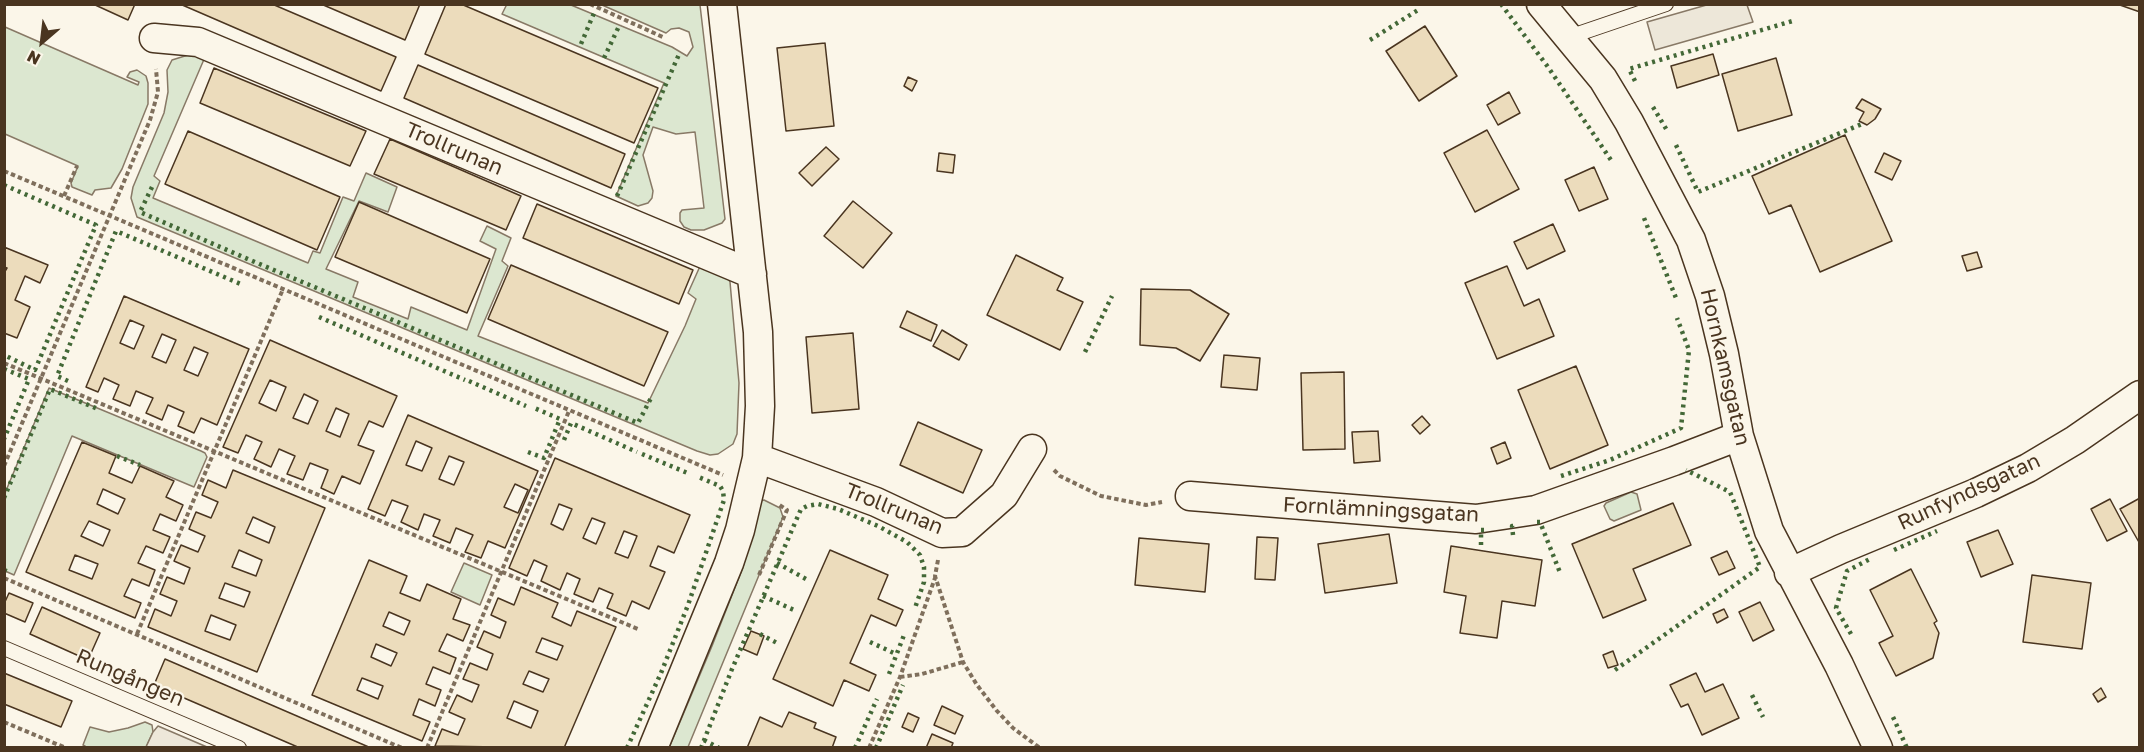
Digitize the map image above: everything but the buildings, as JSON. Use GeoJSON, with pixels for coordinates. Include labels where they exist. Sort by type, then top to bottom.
{"type":"FeatureCollection","features":[{"type":"Feature","properties":{"kind":"street"},"geometry":{"type":"LineString","coordinates":[[653,747],[729,564],[740,530],[757,458],[760,406],[758,332],[722,4]]}},
{"type":"Feature","properties":{"kind":"street","name":"Hornkamsgatan"},"geometry":{"type":"LineString","coordinates":[[1541,4],[1603,79],[1629,122],[1690,240],[1710,296],[1724,354],[1739,436],[1769,531],[1839,665],[1878,747]]}},
{"type":"Feature","properties":{"kind":"street","name":"Trollrunan"},"geometry":{"type":"LineString","coordinates":[[154,38],[198,42],[752,274]]}},
{"type":"Feature","properties":{"kind":"street","name":"Runfyndsgatan"},"geometry":{"type":"LineString","coordinates":[[1789,573],[1976,493],[2028,468],[2075,440],[2139,394]]}},
{"type":"Feature","properties":{"kind":"street","name":"Fornlämningsgatan"},"geometry":{"type":"LineString","coordinates":[[1190,496],[1476,519],[1536,510],[1674,462],[1739,436]]}},
{"type":"Feature","properties":{"kind":"street","name":"Trollrunan"},"geometry":{"type":"LineString","coordinates":[[757,458],[876,502],[942,532],[962,532],[1004,495],[1032,449]]}},
{"type":"Feature","properties":{"kind":"lane"},"geometry":{"type":"LineString","coordinates":[[1569,37],[1666,4]]}},
{"type":"Feature","properties":{"kind":"lane","name":"Rungången"},"geometry":{"type":"LineString","coordinates":[[4,648],[239,747]]}},
{"type":"Feature","properties":{"kind":"path"},"geometry":{"type":"LineString","coordinates":[[590,4],[665,38]]}},
{"type":"Feature","properties":{"kind":"path"},"geometry":{"type":"LineString","coordinates":[[4,466],[150,120],[158,92],[154,38]]}},
{"type":"Feature","properties":{"kind":"path"},"geometry":{"type":"LineString","coordinates":[[64,196],[77,166]]}},
{"type":"Feature","properties":{"kind":"path"},"geometry":{"type":"LineString","coordinates":[[4,171],[751,487],[787,510],[755,585]]}},
{"type":"Feature","properties":{"kind":"path"},"geometry":{"type":"LineString","coordinates":[[137,634],[283,289]]}},
{"type":"Feature","properties":{"kind":"path"},"geometry":{"type":"LineString","coordinates":[[4,363],[638,628]]}},
{"type":"Feature","properties":{"kind":"path"},"geometry":{"type":"LineString","coordinates":[[427,747],[569,411]]}},
{"type":"Feature","properties":{"kind":"path"},"geometry":{"type":"LineString","coordinates":[[1032,449],[1060,476],[1101,496],[1146,505],[1190,496]]}},
{"type":"Feature","properties":{"kind":"path"},"geometry":{"type":"LineString","coordinates":[[869,747],[900,677],[935,576],[942,532]]}},
{"type":"Feature","properties":{"kind":"path"},"geometry":{"type":"LineString","coordinates":[[935,576],[963,662],[977,685],[1013,728],[1040,747]]}},
{"type":"Feature","properties":{"kind":"path"},"geometry":{"type":"LineString","coordinates":[[4,578],[402,747]]}},
{"type":"Feature","properties":{"kind":"path"},"geometry":{"type":"LineString","coordinates":[[900,677],[922,674],[963,662]]}},
{"type":"Feature","properties":{"kind":"path"},"geometry":{"type":"LineString","coordinates":[[4,722],[66,747]]}},
{"type":"Feature","properties":{"kind":"green space"},"geometry":{"type":"Polygon","coordinates":[[[507,4],[571,5],[672,47],[687,56],[693,47],[689,32],[679,28],[671,29],[666,33],[602,5],[700,5],[725,219],[722,223],[704,230],[691,230],[684,227],[680,221],[682,210],[704,208],[695,132],[676,134],[653,127],[643,155],[653,191],[652,198],[648,203],[638,206],[616,196],[664,83],[502,14],[507,4]]]}},
{"type":"Feature","properties":{"kind":"green space"},"geometry":{"type":"Polygon","coordinates":[[[5,27],[138,85],[139,82],[127,77],[130,72],[137,70],[146,76],[148,104],[122,169],[111,188],[95,190],[92,195],[72,187],[71,183],[78,166],[5,134],[5,27]]]}},
{"type":"Feature","properties":{"kind":"green space"},"geometry":{"type":"Polygon","coordinates":[[[188,55],[205,57],[154,176],[160,181],[153,198],[308,263],[313,251],[320,253],[343,197],[354,201],[366,173],[397,187],[388,212],[359,201],[326,269],[358,282],[353,297],[408,319],[411,307],[467,330],[496,249],[480,241],[487,226],[511,238],[502,261],[508,266],[478,336],[648,403],[696,299],[688,293],[701,264],[725,273],[730,282],[739,383],[737,434],[733,444],[718,454],[710,455],[697,451],[137,217],[131,198],[133,187],[164,113],[168,92],[167,70],[172,60],[188,55]]]}},
{"type":"Feature","properties":{"kind":"green space"},"geometry":{"type":"Polygon","coordinates":[[[49,388],[201,451],[207,457],[194,487],[72,436],[14,575],[5,571],[5,493],[49,388]]]}},
{"type":"Feature","properties":{"kind":"green space"},"geometry":{"type":"Polygon","coordinates":[[[1631,492],[1637,494],[1641,510],[1614,521],[1610,519],[1604,506],[1606,503],[1631,492]]]}},
{"type":"Feature","properties":{"kind":"green space"},"geometry":{"type":"Polygon","coordinates":[[[764,500],[780,508],[783,517],[688,747],[669,748],[743,567],[756,513],[760,501],[764,500]]]}},
{"type":"Feature","properties":{"kind":"green space"},"geometry":{"type":"Polygon","coordinates":[[[464,563],[492,575],[480,605],[451,592],[464,563]]]}},
{"type":"Feature","properties":{"kind":"green space"},"geometry":{"type":"Polygon","coordinates":[[[145,722],[152,725],[153,732],[146,747],[88,748],[83,745],[90,727],[109,732],[145,722]]]}},
{"type":"Feature","properties":{"kind":"shaded area"},"geometry":{"type":"Polygon","coordinates":[[[1710,4],[1747,5],[1753,22],[1655,50],[1647,22],[1710,4]]]}},
{"type":"Feature","properties":{"kind":"shaded area"},"geometry":{"type":"Polygon","coordinates":[[[158,726],[207,747],[146,747],[158,726]]]}},
{"type":"Feature","properties":{"kind":"hedge"},"geometry":{"type":"LineString","coordinates":[[1501,4],[1548,67],[1611,160]]}},
{"type":"Feature","properties":{"kind":"hedge"},"geometry":{"type":"LineString","coordinates":[[1370,40],[1418,10]]}},
{"type":"Feature","properties":{"kind":"hedge"},"geometry":{"type":"LineString","coordinates":[[581,44],[594,13]]}},
{"type":"Feature","properties":{"kind":"hedge"},"geometry":{"type":"LineString","coordinates":[[1635,81],[1629,69],[1796,20]]}},
{"type":"Feature","properties":{"kind":"hedge"},"geometry":{"type":"LineString","coordinates":[[604,58],[620,24]]}},
{"type":"Feature","properties":{"kind":"hedge"},"geometry":{"type":"LineString","coordinates":[[617,196],[680,52]]}},
{"type":"Feature","properties":{"kind":"hedge"},"geometry":{"type":"LineString","coordinates":[[1653,107],[1668,132]]}},
{"type":"Feature","properties":{"kind":"hedge"},"geometry":{"type":"LineString","coordinates":[[1676,145],[1698,192],[1862,124]]}},
{"type":"Feature","properties":{"kind":"hedge"},"geometry":{"type":"LineString","coordinates":[[4,185],[96,225],[35,370],[4,355]]}},
{"type":"Feature","properties":{"kind":"hedge"},"geometry":{"type":"LineString","coordinates":[[152,187],[140,212],[250,260],[638,423],[651,398]]}},
{"type":"Feature","properties":{"kind":"hedge"},"geometry":{"type":"LineString","coordinates":[[1644,218],[1676,298]]}},
{"type":"Feature","properties":{"kind":"hedge"},"geometry":{"type":"LineString","coordinates":[[68,381],[57,376],[116,231],[243,285]]}},
{"type":"Feature","properties":{"kind":"hedge"},"geometry":{"type":"LineString","coordinates":[[1085,352],[1112,296]]}},
{"type":"Feature","properties":{"kind":"hedge"},"geometry":{"type":"LineString","coordinates":[[319,317],[465,380]]}},
{"type":"Feature","properties":{"kind":"hedge"},"geometry":{"type":"LineString","coordinates":[[1561,476],[1610,460],[1681,428],[1689,350],[1677,318]]}},
{"type":"Feature","properties":{"kind":"hedge"},"geometry":{"type":"LineString","coordinates":[[4,369],[29,379],[4,439]]}},
{"type":"Feature","properties":{"kind":"hedge"},"geometry":{"type":"LineString","coordinates":[[469,381],[526,406]]}},
{"type":"Feature","properties":{"kind":"hedge"},"geometry":{"type":"LineString","coordinates":[[4,498],[50,389],[98,409]]}},
{"type":"Feature","properties":{"kind":"hedge"},"geometry":{"type":"LineString","coordinates":[[528,452],[544,458],[560,419],[532,407]]}},
{"type":"Feature","properties":{"kind":"hedge"},"geometry":{"type":"LineString","coordinates":[[564,440],[571,423],[637,452]]}},
{"type":"Feature","properties":{"kind":"hedge"},"geometry":{"type":"LineString","coordinates":[[642,454],[690,474]]}},
{"type":"Feature","properties":{"kind":"hedge"},"geometry":{"type":"LineString","coordinates":[[117,456],[140,465]]}},
{"type":"Feature","properties":{"kind":"hedge"},"geometry":{"type":"LineString","coordinates":[[1615,670],[1760,567],[1730,492],[1686,470]]}},
{"type":"Feature","properties":{"kind":"hedge"},"geometry":{"type":"LineString","coordinates":[[627,748],[661,673],[688,605],[724,500],[720,486],[696,476]]}},
{"type":"Feature","properties":{"kind":"hedge"},"geometry":{"type":"LineString","coordinates":[[701,748],[732,669],[801,509],[818,504],[838,509],[878,526],[907,542],[920,555],[924,567],[924,582],[915,608]]}},
{"type":"Feature","properties":{"kind":"hedge"},"geometry":{"type":"LineString","coordinates":[[1537,522],[1540,522],[1561,575]]}},
{"type":"Feature","properties":{"kind":"hedge"},"geometry":{"type":"LineString","coordinates":[[1513,526],[1513,535]]}},
{"type":"Feature","properties":{"kind":"hedge"},"geometry":{"type":"LineString","coordinates":[[1481,545],[1481,530],[1485,530]]}},
{"type":"Feature","properties":{"kind":"hedge"},"geometry":{"type":"LineString","coordinates":[[1894,550],[1937,531]]}},
{"type":"Feature","properties":{"kind":"hedge"},"geometry":{"type":"LineString","coordinates":[[1851,634],[1836,608],[1847,571],[1870,559]]}},
{"type":"Feature","properties":{"kind":"hedge"},"geometry":{"type":"LineString","coordinates":[[777,563],[806,579]]}},
{"type":"Feature","properties":{"kind":"hedge"},"geometry":{"type":"LineString","coordinates":[[4,570],[9,572]]}},
{"type":"Feature","properties":{"kind":"hedge"},"geometry":{"type":"LineString","coordinates":[[763,596],[794,610]]}},
{"type":"Feature","properties":{"kind":"hedge"},"geometry":{"type":"LineString","coordinates":[[760,634],[779,644]]}},
{"type":"Feature","properties":{"kind":"hedge"},"geometry":{"type":"LineString","coordinates":[[889,674],[904,635]]}},
{"type":"Feature","properties":{"kind":"hedge"},"geometry":{"type":"LineString","coordinates":[[870,642],[896,654]]}},
{"type":"Feature","properties":{"kind":"hedge"},"geometry":{"type":"LineString","coordinates":[[876,748],[903,685]]}},
{"type":"Feature","properties":{"kind":"hedge"},"geometry":{"type":"LineString","coordinates":[[1752,695],[1763,717]]}},
{"type":"Feature","properties":{"kind":"hedge"},"geometry":{"type":"LineString","coordinates":[[855,748],[877,699]]}},
{"type":"Feature","properties":{"kind":"hedge"},"geometry":{"type":"LineString","coordinates":[[1893,717],[1907,748]]}},
{"type":"Feature","properties":{"kind":"hedge"},"geometry":{"type":"LineString","coordinates":[[704,740],[719,748]]}}]}
